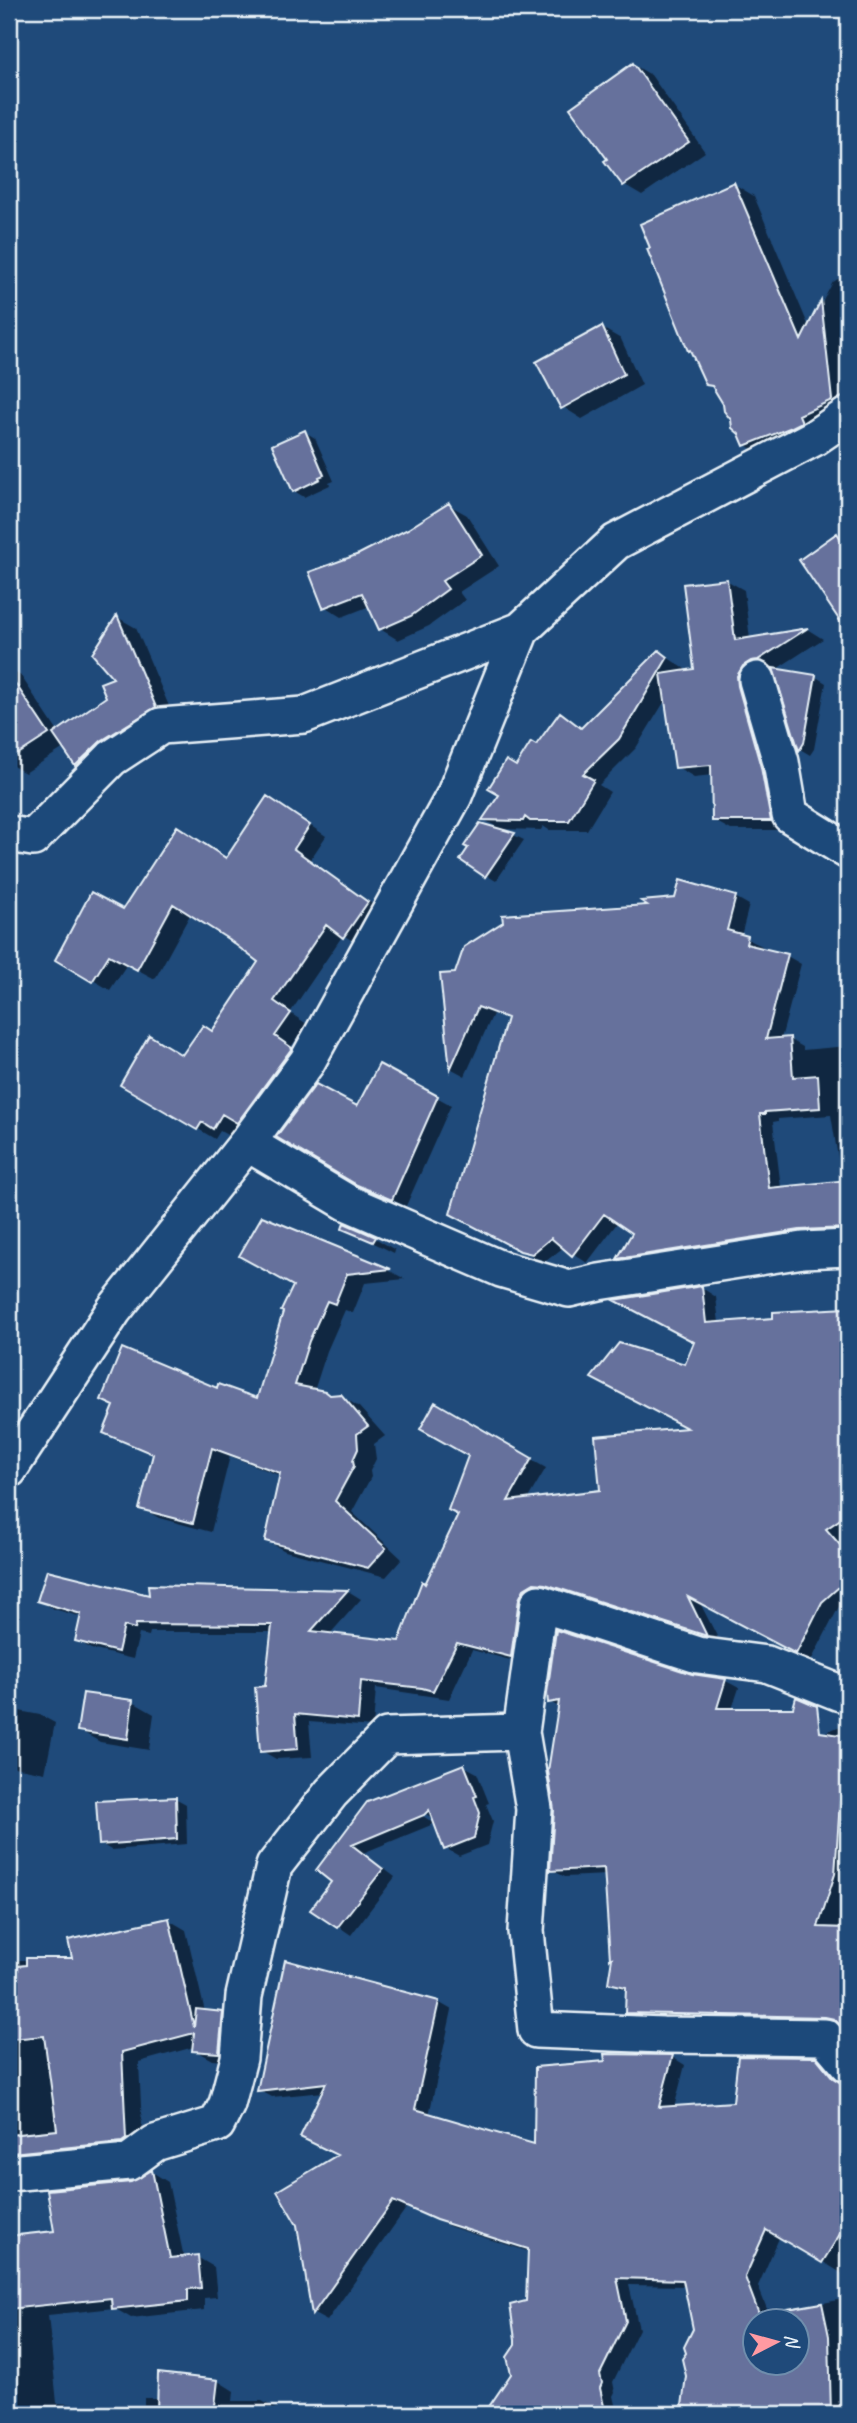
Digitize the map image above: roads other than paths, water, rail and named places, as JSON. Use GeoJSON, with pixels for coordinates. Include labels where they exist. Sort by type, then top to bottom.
{"type":"FeatureCollection","features":[{"type":"Feature","properties":{"kind":"street"},"geometry":{"type":"LineString","coordinates":[[9,834],[33,838],[111,758],[161,726],[304,715],[521,630],[616,542],[814,438],[848,415]]}},
{"type":"Feature","properties":{"kind":"street"},"geometry":{"type":"LineString","coordinates":[[9,1470],[114,1310],[247,1143],[307,1062],[454,796],[521,630]]}},
{"type":"Feature","properties":{"kind":"street"},"geometry":{"type":"LineString","coordinates":[[757,680],[781,762],[790,815],[848,851]]}},
{"type":"Feature","properties":{"kind":"street"},"geometry":{"type":"LineString","coordinates":[[247,1143],[348,1203],[501,1269],[569,1289],[803,1250],[848,1248]]}},
{"type":"Feature","properties":{"kind":"street"},"geometry":{"type":"LineString","coordinates":[[845,1698],[767,1664],[698,1655],[539,1604],[521,1732],[534,1809],[526,1931],[536,2031],[825,2037],[848,2064]]}},
{"type":"Feature","properties":{"kind":"street"},"geometry":{"type":"LineString","coordinates":[[9,2173],[130,2162],[155,2143],[217,2124],[227,2104],[239,2058],[244,1996],[274,1866],[314,1814],[387,1736],[521,1732]]}}]}
